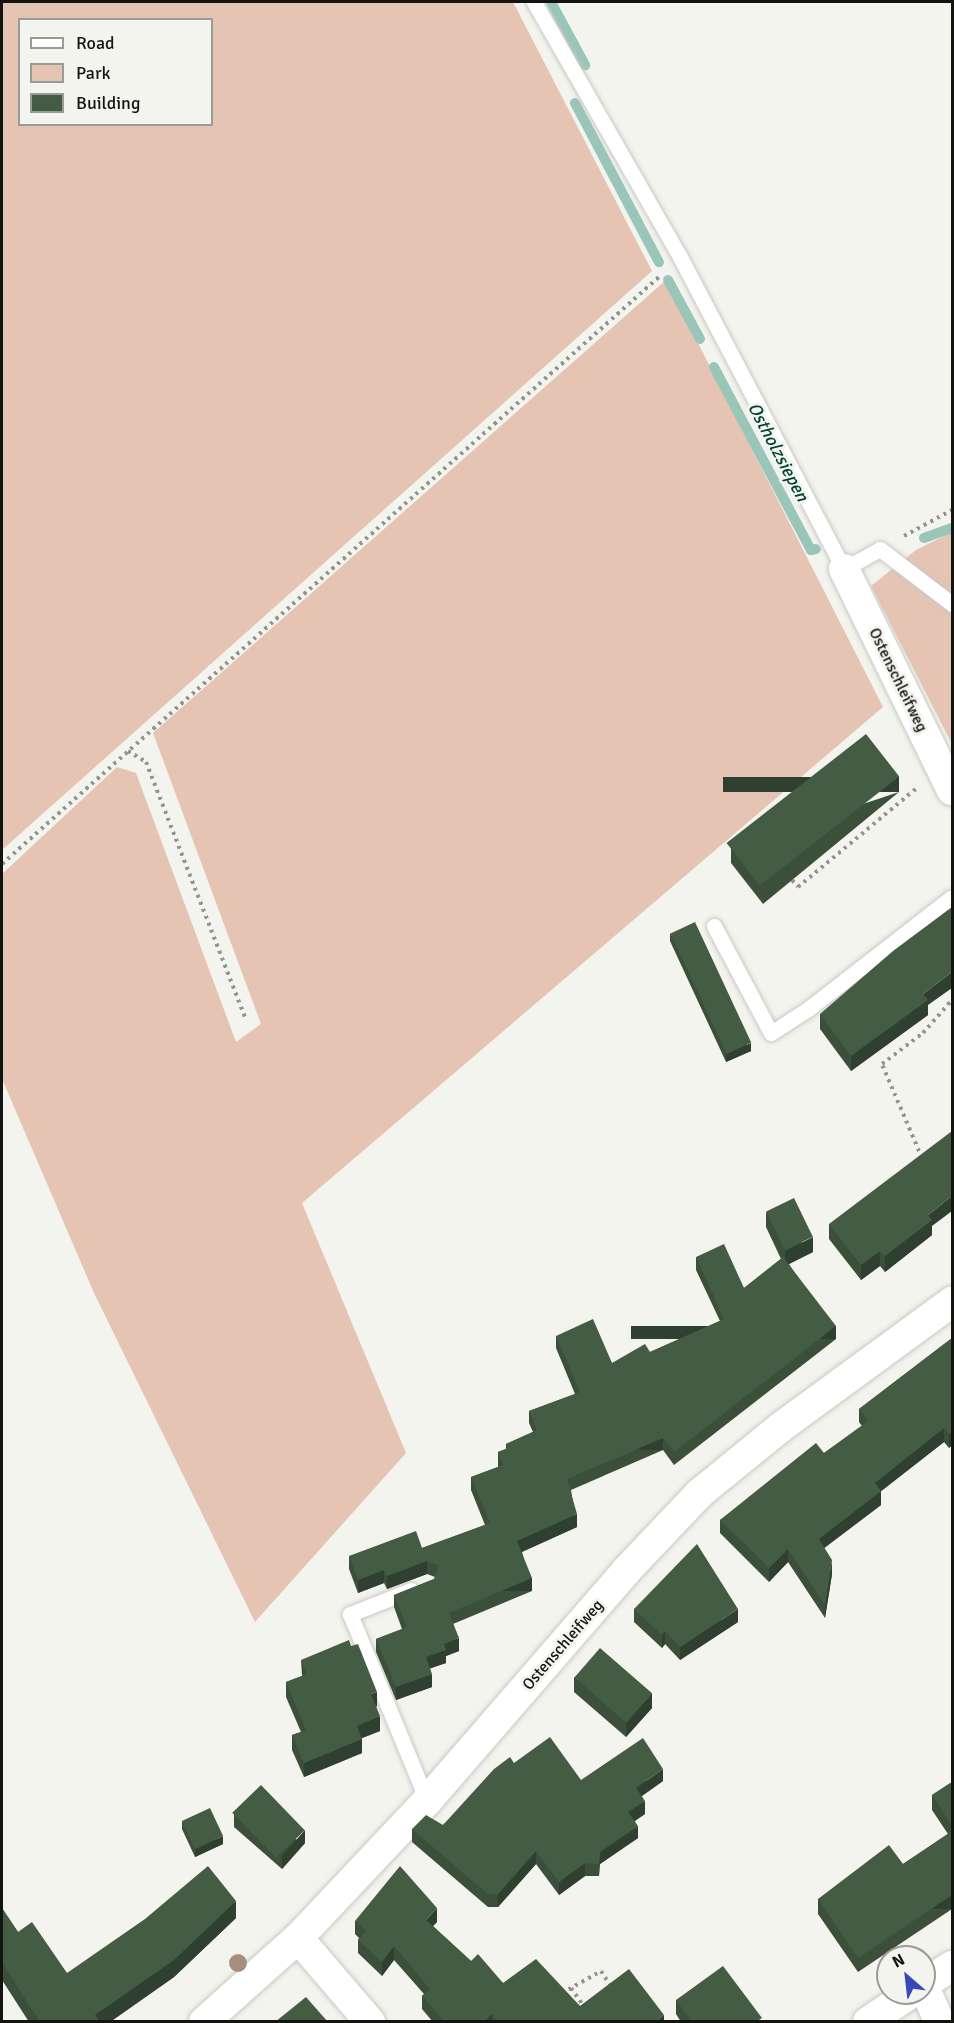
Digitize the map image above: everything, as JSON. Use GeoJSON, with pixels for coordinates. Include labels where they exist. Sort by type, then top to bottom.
{"type":"FeatureCollection","features":[{"type":"Feature","properties":{"kind":"street","name":"Ostenschleifweg"},"geometry":{"type":"LineString","coordinates":[[844,569],[947,779]]}},
{"type":"Feature","properties":{"kind":"street","name":"Ostenschleifweg"},"geometry":{"type":"LineString","coordinates":[[204,2022],[298,1938],[427,1801],[626,1572],[700,1493],[781,1427],[952,1302]]}},
{"type":"Feature","properties":{"kind":"street"},"geometry":{"type":"LineString","coordinates":[[298,1938],[370,2022]]}},
{"type":"Feature","properties":{"kind":"street"},"geometry":{"type":"LineString","coordinates":[[936,1977],[952,1966]]}},
{"type":"Feature","properties":{"kind":"street"},"geometry":{"type":"LineString","coordinates":[[868,2022],[893,2005]]}},
{"type":"Feature","properties":{"kind":"street"},"geometry":{"type":"LineString","coordinates":[[932,2005],[939,2022]]}},
{"type":"Feature","properties":{"kind":"lane"},"geometry":{"type":"LineString","coordinates":[[534,2],[680,257],[844,569],[880,549],[952,604]]}},
{"type":"Feature","properties":{"kind":"lane"},"geometry":{"type":"LineString","coordinates":[[714,926],[771,1033],[808,1009],[952,897]]}},
{"type":"Feature","properties":{"kind":"lane"},"geometry":{"type":"LineString","coordinates":[[427,1801],[350,1614],[430,1583]]}},
{"type":"Feature","properties":{"kind":"path"},"geometry":{"type":"LineString","coordinates":[[2,864],[680,257]]}},
{"type":"Feature","properties":{"kind":"path"},"geometry":{"type":"LineString","coordinates":[[880,549],[952,510]]}},
{"type":"Feature","properties":{"kind":"path"},"geometry":{"type":"LineString","coordinates":[[128,751],[146,762],[246,1020]]}},
{"type":"Feature","properties":{"kind":"path"},"geometry":{"type":"LineString","coordinates":[[792,880],[798,887],[947,779]]}},
{"type":"Feature","properties":{"kind":"path"},"geometry":{"type":"LineString","coordinates":[[926,1163],[882,1064],[923,1033],[952,1000]]}},
{"type":"Feature","properties":{"kind":"path"},"geometry":{"type":"LineString","coordinates":[[557,1996],[601,1971],[616,1993]]}},
{"type":"Feature","properties":{"kind":"path"},"geometry":{"type":"LineString","coordinates":[[571,1988],[589,2013]]}},
{"type":"Feature","properties":{"kind":"green space"},"geometry":{"type":"Polygon","coordinates":[[[2,2],[513,2],[652,271],[2,850],[2,2]]]}},
{"type":"Feature","properties":{"kind":"green space"},"geometry":{"type":"Polygon","coordinates":[[[666,280],[883,707],[302,1203],[406,1453],[255,1622],[94,1293],[2,1079],[2,874],[117,767],[136,773],[236,1042],[261,1024],[153,733],[666,280]]]}},
{"type":"Feature","properties":{"kind":"green space"},"geometry":{"type":"Polygon","coordinates":[[[952,532],[952,744],[871,586],[916,550],[952,532]]]}},
{"type":"Feature","properties":{"kind":"building"},"geometry":{"type":"Polygon","coordinates":[[[866,734],[899,777],[760,886],[727,843],[866,734]]]}},
{"type":"Feature","properties":{"kind":"building"},"geometry":{"type":"Polygon","coordinates":[[[952,907],[952,972],[923,994],[928,1000],[851,1056],[820,1014],[893,951],[952,907]]]}},
{"type":"Feature","properties":{"kind":"building"},"geometry":{"type":"Polygon","coordinates":[[[695,922],[751,1043],[727,1054],[671,933],[695,922]]]}},
{"type":"Feature","properties":{"kind":"building"},"geometry":{"type":"Polygon","coordinates":[[[952,1131],[952,1196],[928,1215],[932,1220],[885,1256],[880,1251],[861,1265],[829,1224],[952,1131]]]}},
{"type":"Feature","properties":{"kind":"building"},"geometry":{"type":"Polygon","coordinates":[[[794,1198],[813,1237],[785,1250],[766,1212],[794,1198]]]}},
{"type":"Feature","properties":{"kind":"building"},"geometry":{"type":"Polygon","coordinates":[[[724,1244],[744,1288],[783,1257],[836,1326],[674,1452],[663,1438],[567,1479],[577,1514],[517,1541],[532,1578],[449,1613],[459,1638],[444,1644],[446,1650],[426,1657],[432,1674],[396,1687],[376,1639],[407,1627],[394,1595],[434,1579],[439,1566],[427,1561],[387,1576],[384,1570],[358,1580],[349,1556],[416,1531],[422,1548],[490,1523],[471,1477],[503,1465],[498,1452],[508,1448],[506,1444],[537,1430],[529,1411],[580,1392],[556,1336],[593,1319],[612,1363],[645,1344],[650,1352],[724,1319],[696,1257],[724,1244]]]}},
{"type":"Feature","properties":{"kind":"building"},"geometry":{"type":"Polygon","coordinates":[[[952,1338],[952,1432],[949,1434],[944,1428],[875,1483],[881,1491],[819,1539],[832,1560],[825,1605],[788,1549],[769,1568],[720,1520],[816,1443],[824,1453],[868,1421],[859,1409],[952,1338]]]}},
{"type":"Feature","properties":{"kind":"building"},"geometry":{"type":"Polygon","coordinates":[[[697,1544],[738,1609],[680,1647],[665,1631],[662,1635],[634,1609],[697,1544]]]}},
{"type":"Feature","properties":{"kind":"building"},"geometry":{"type":"Polygon","coordinates":[[[349,1640],[351,1646],[358,1644],[377,1692],[371,1694],[380,1716],[357,1726],[362,1739],[304,1763],[292,1735],[306,1730],[286,1682],[307,1674],[301,1660],[349,1640]]]}},
{"type":"Feature","properties":{"kind":"building"},"geometry":{"type":"Polygon","coordinates":[[[600,1648],[652,1693],[626,1723],[574,1677],[600,1648]]]}},
{"type":"Feature","properties":{"kind":"building"},"geometry":{"type":"Polygon","coordinates":[[[550,1737],[581,1780],[643,1738],[663,1769],[636,1788],[645,1801],[628,1812],[638,1826],[600,1852],[599,1864],[585,1863],[559,1882],[536,1851],[498,1894],[488,1894],[412,1829],[426,1815],[443,1825],[494,1769],[510,1757],[514,1763],[550,1737]]]}},
{"type":"Feature","properties":{"kind":"building"},"geometry":{"type":"Polygon","coordinates":[[[952,1782],[952,1826],[932,1795],[952,1782]]]}},
{"type":"Feature","properties":{"kind":"building"},"geometry":{"type":"Polygon","coordinates":[[[261,1785],[305,1830],[276,1858],[232,1813],[261,1785]]]}},
{"type":"Feature","properties":{"kind":"building"},"geometry":{"type":"Polygon","coordinates":[[[210,1808],[223,1836],[195,1849],[182,1821],[210,1808]]]}},
{"type":"Feature","properties":{"kind":"building"},"geometry":{"type":"Polygon","coordinates":[[[952,1831],[952,1895],[858,1958],[818,1899],[889,1845],[903,1864],[952,1831]]]}},
{"type":"Feature","properties":{"kind":"building"},"geometry":{"type":"Polygon","coordinates":[[[208,1866],[236,1901],[174,1960],[95,2015],[100,2022],[40,2022],[2,1963],[2,1908],[18,1932],[32,1922],[67,1973],[145,1919],[208,1866]]]}},
{"type":"Feature","properties":{"kind":"building"},"geometry":{"type":"Polygon","coordinates":[[[400,1866],[437,1908],[426,1920],[471,1961],[478,1954],[503,1983],[536,1959],[580,2006],[629,1969],[664,2015],[655,2022],[498,2022],[492,2014],[484,2022],[445,2022],[422,1996],[430,1989],[394,1946],[382,1962],[358,1940],[366,1931],[355,1921],[400,1866]]]}},
{"type":"Feature","properties":{"kind":"building"},"geometry":{"type":"Polygon","coordinates":[[[723,1966],[762,2018],[756,2022],[692,2022],[676,2000],[723,1966]]]}},
{"type":"Feature","properties":{"kind":"building"},"geometry":{"type":"Polygon","coordinates":[[[306,1997],[328,2022],[275,2022],[306,1997]]]}},
{"type":"Feature","properties":{"kind":"waterway","name":"Ostholzsiepen"},"geometry":{"type":"LineString","coordinates":[[551,2],[585,65]]}},
{"type":"Feature","properties":{"kind":"waterway","name":"Ostholzsiepen"},"geometry":{"type":"LineString","coordinates":[[575,103],[659,262]]}},
{"type":"Feature","properties":{"kind":"waterway","name":"Ostholzsiepen"},"geometry":{"type":"LineString","coordinates":[[668,280],[700,339]]}},
{"type":"Feature","properties":{"kind":"waterway","name":"Ostholzsiepen"},"geometry":{"type":"LineString","coordinates":[[714,367],[811,550],[816,549]]}},
{"type":"Feature","properties":{"kind":"waterway","name":"Ostholzsiepen"},"geometry":{"type":"LineString","coordinates":[[924,538],[952,528]]}}]}
